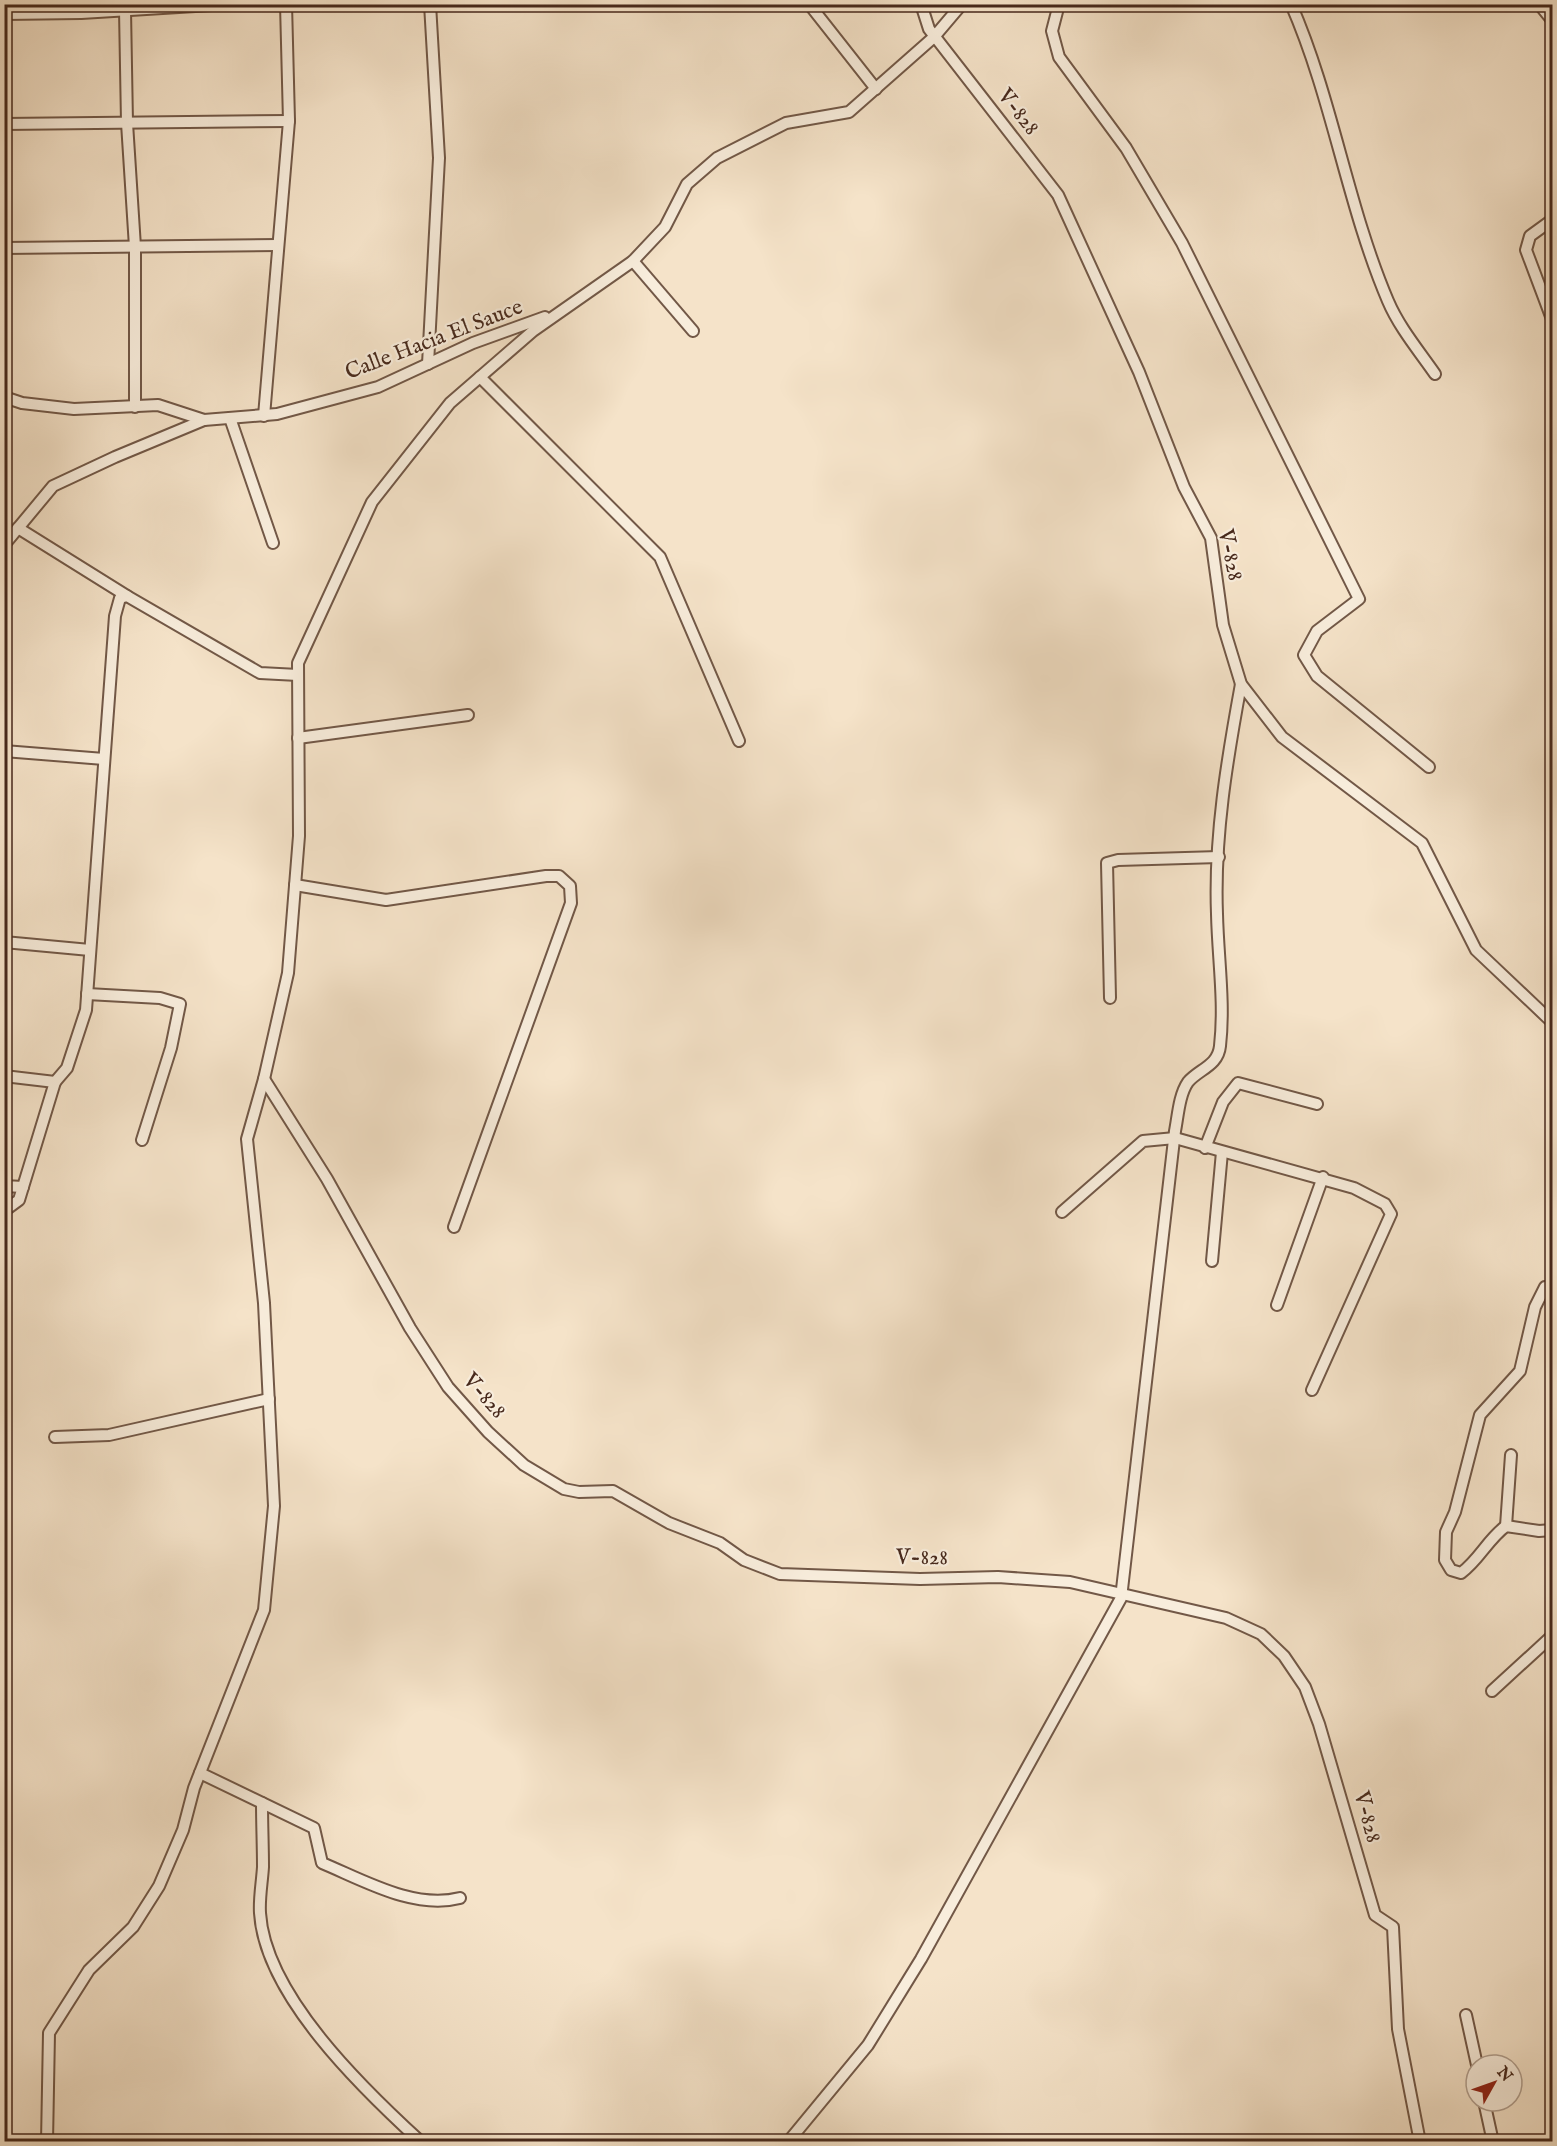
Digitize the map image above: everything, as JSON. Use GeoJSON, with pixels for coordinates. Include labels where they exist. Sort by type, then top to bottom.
{"type":"FeatureCollection","features":[{"type":"Feature","properties":{"kind":"street"},"geometry":{"type":"LineString","coordinates":[[4,15],[228,4]]}},
{"type":"Feature","properties":{"kind":"street"},"geometry":{"type":"LineString","coordinates":[[264,416],[289,122],[286,4]]}},
{"type":"Feature","properties":{"kind":"street"},"geometry":{"type":"LineString","coordinates":[[428,364],[439,158],[430,4]]}},
{"type":"Feature","properties":{"kind":"street"},"geometry":{"type":"LineString","coordinates":[[809,4],[876,89]]}},
{"type":"Feature","properties":{"kind":"street","name":"V-828"},"geometry":{"type":"LineString","coordinates":[[921,4],[928,29],[1058,195],[1139,372],[1184,486],[1211,538],[1223,625],[1241,684],[1282,737],[1422,843],[1476,950],[1552,1022]]}},
{"type":"Feature","properties":{"kind":"street"},"geometry":{"type":"LineString","coordinates":[[47,2142],[49,2033],[89,1970],[133,1927],[159,1886],[183,1830],[200,1773],[264,1610],[274,1506],[264,1303],[247,1139],[264,1079],[288,973],[299,836],[298,663],[372,502],[450,403],[533,331],[633,261],[665,227],[687,184],[717,158],[786,123],[849,112],[934,37],[962,4]]}},
{"type":"Feature","properties":{"kind":"street"},"geometry":{"type":"LineString","coordinates":[[1059,4],[1052,31],[1059,57],[1126,148],[1182,243],[1359,599],[1317,631],[1304,655],[1317,676],[1429,767]]}},
{"type":"Feature","properties":{"kind":"street"},"geometry":{"type":"LineString","coordinates":[[1291,4],[1314,57],[1334,137],[1388,303],[1435,374]]}},
{"type":"Feature","properties":{"kind":"street"},"geometry":{"type":"LineString","coordinates":[[1539,4],[1552,20]]}},
{"type":"Feature","properties":{"kind":"street"},"geometry":{"type":"LineString","coordinates":[[124,10],[127,123],[135,247],[135,407]]}},
{"type":"Feature","properties":{"kind":"street"},"geometry":{"type":"LineString","coordinates":[[4,124],[289,122]]}},
{"type":"Feature","properties":{"kind":"street"},"geometry":{"type":"LineString","coordinates":[[1552,220],[1530,236],[1526,250],[1552,319]]}},
{"type":"Feature","properties":{"kind":"street"},"geometry":{"type":"LineString","coordinates":[[4,248],[278,245]]}},
{"type":"Feature","properties":{"kind":"street"},"geometry":{"type":"LineString","coordinates":[[633,261],[693,331]]}},
{"type":"Feature","properties":{"kind":"street","name":"Calle Hacia El Sauce"},"geometry":{"type":"LineString","coordinates":[[4,545],[53,486],[204,420],[264,416],[378,387],[473,343],[560,312]]}},
{"type":"Feature","properties":{"kind":"street"},"geometry":{"type":"LineString","coordinates":[[480,377],[660,557],[739,741]]}},
{"type":"Feature","properties":{"kind":"street"},"geometry":{"type":"LineString","coordinates":[[4,397],[22,403],[74,409],[158,405],[204,420]]}},
{"type":"Feature","properties":{"kind":"street"},"geometry":{"type":"LineString","coordinates":[[230,418],[273,543]]}},
{"type":"Feature","properties":{"kind":"street"},"geometry":{"type":"LineString","coordinates":[[18,528],[127,596],[260,672],[298,675]]}},
{"type":"Feature","properties":{"kind":"street"},"geometry":{"type":"LineString","coordinates":[[4,1211],[19,1200],[55,1082],[67,1068],[86,1010],[115,616],[120,598],[127,596]]}},
{"type":"Feature","properties":{"kind":"street"},"geometry":{"type":"LineString","coordinates":[[788,2142],[868,2045],[921,1959],[1122,1593],[1174,1138],[1180,1104],[1188,1082],[1210,1066],[1220,1050],[1222,1022],[1217,914],[1219,857],[1227,762],[1241,684]]}},
{"type":"Feature","properties":{"kind":"street"},"geometry":{"type":"LineString","coordinates":[[298,738],[468,715]]}},
{"type":"Feature","properties":{"kind":"street"},"geometry":{"type":"LineString","coordinates":[[4,751],[104,759]]}},
{"type":"Feature","properties":{"kind":"street"},"geometry":{"type":"LineString","coordinates":[[1110,998],[1107,863],[1118,860],[1219,857]]}},
{"type":"Feature","properties":{"kind":"street"},"geometry":{"type":"LineString","coordinates":[[295,885],[386,900],[546,876],[559,876],[570,886],[571,903],[454,1227]]}},
{"type":"Feature","properties":{"kind":"street"},"geometry":{"type":"LineString","coordinates":[[4,942],[90,950]]}},
{"type":"Feature","properties":{"kind":"street"},"geometry":{"type":"LineString","coordinates":[[87,994],[160,998],[180,1004],[171,1048],[142,1140]]}},
{"type":"Feature","properties":{"kind":"street"},"geometry":{"type":"LineString","coordinates":[[4,1076],[55,1082]]}},
{"type":"Feature","properties":{"kind":"street","name":"V-828"},"geometry":{"type":"LineString","coordinates":[[264,1079],[321,1169],[411,1329],[448,1387],[488,1432],[524,1465],[564,1490],[613,1491],[669,1523],[720,1543],[744,1560],[780,1574],[920,1579],[998,1577],[1070,1582],[1122,1593],[1165,1606],[1226,1618],[1261,1634],[1284,1656],[1305,1687],[1320,1724],[1375,1915],[1393,1927],[1398,2029],[1420,2142]]}},
{"type":"Feature","properties":{"kind":"street"},"geometry":{"type":"LineString","coordinates":[[1205,1148],[1223,1102],[1238,1083],[1317,1104]]}},
{"type":"Feature","properties":{"kind":"street"},"geometry":{"type":"LineString","coordinates":[[1062,1212],[1143,1141],[1174,1138],[1323,1178],[1354,1188],[1385,1204],[1391,1209],[1391,1214],[1312,1390]]}},
{"type":"Feature","properties":{"kind":"street"},"geometry":{"type":"LineString","coordinates":[[1212,1261],[1222,1152]]}},
{"type":"Feature","properties":{"kind":"street"},"geometry":{"type":"LineString","coordinates":[[1277,1305],[1323,1178]]}},
{"type":"Feature","properties":{"kind":"street"},"geometry":{"type":"LineString","coordinates":[[4,1186],[23,1187]]}},
{"type":"Feature","properties":{"kind":"street"},"geometry":{"type":"LineString","coordinates":[[1552,1288],[1545,1287],[1535,1307],[1520,1371],[1480,1415],[1455,1512],[1446,1532],[1445,1560],[1451,1570],[1461,1573],[1472,1565],[1496,1533],[1506,1526],[1539,1531],[1552,1530]]}},
{"type":"Feature","properties":{"kind":"street"},"geometry":{"type":"LineString","coordinates":[[55,1437],[109,1435],[269,1399]]}},
{"type":"Feature","properties":{"kind":"street"},"geometry":{"type":"LineString","coordinates":[[1506,1526],[1511,1455]]}},
{"type":"Feature","properties":{"kind":"street"},"geometry":{"type":"LineString","coordinates":[[1492,1691],[1552,1636]]}},
{"type":"Feature","properties":{"kind":"street"},"geometry":{"type":"LineString","coordinates":[[200,1773],[314,1828],[322,1863],[399,1895],[444,1902],[460,1898]]}},
{"type":"Feature","properties":{"kind":"street"},"geometry":{"type":"LineString","coordinates":[[262,1803],[260,1914],[267,1943],[292,2001],[326,2044],[375,2098],[421,2142]]}},
{"type":"Feature","properties":{"kind":"street"},"geometry":{"type":"LineString","coordinates":[[1466,2015],[1474,2053]]}},
{"type":"Feature","properties":{"kind":"street"},"geometry":{"type":"LineString","coordinates":[[1487,2113],[1493,2142]]}}]}
